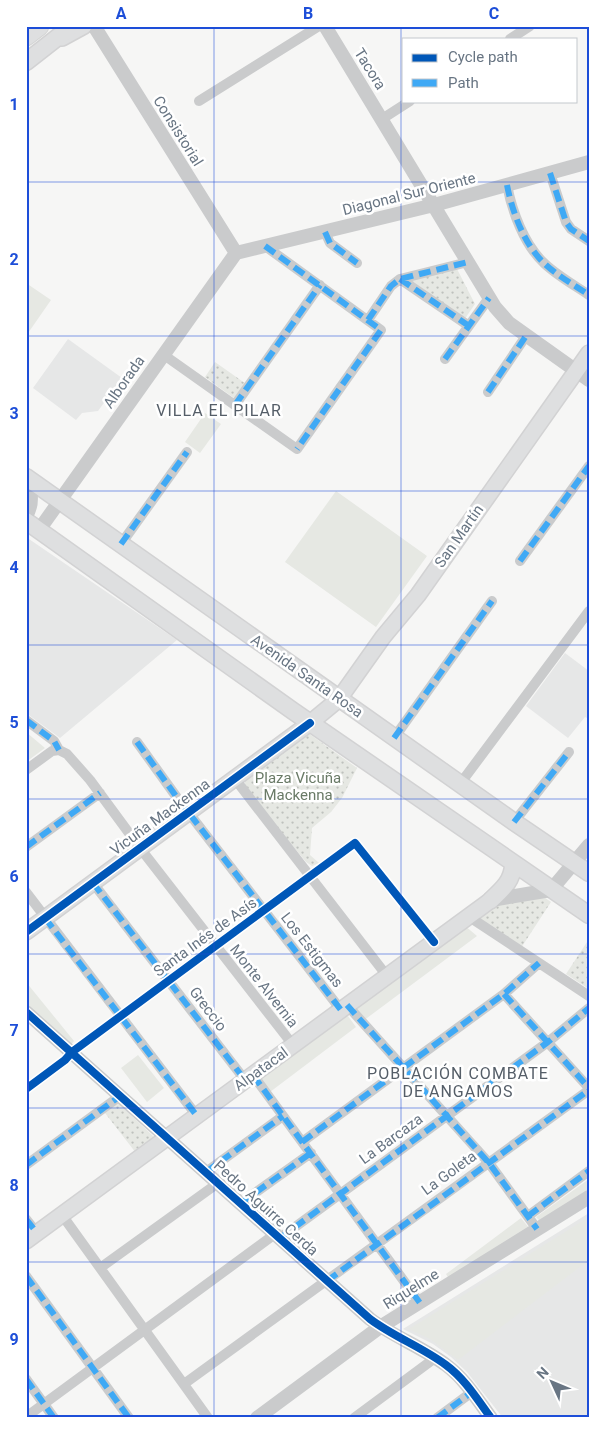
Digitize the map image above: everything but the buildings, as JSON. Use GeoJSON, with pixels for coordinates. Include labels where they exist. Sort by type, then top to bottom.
{"type":"FeatureCollection","features":[{"type":"Feature","properties":{"kind":"highway"},"geometry":{"type":"LineString","coordinates":[[26,36],[39,26]]}},
{"type":"Feature","properties":{"kind":"main road"},"geometry":{"type":"LineString","coordinates":[[26,62],[72,26]]}},
{"type":"Feature","properties":{"kind":"main road"},"geometry":{"type":"LineString","coordinates":[[45,48],[84,26]]}},
{"type":"Feature","properties":{"kind":"main road"},"geometry":{"type":"LineString","coordinates":[[583,376],[589,353]]}},
{"type":"Feature","properties":{"kind":"main road","name":"San Martín"},"geometry":{"type":"LineString","coordinates":[[339,698],[383,636],[418,595],[583,376]]}},
{"type":"Feature","properties":{"kind":"main road","name":"Avenida Santa Rosa"},"geometry":{"type":"LineString","coordinates":[[26,477],[394,738],[589,873]]}},
{"type":"Feature","properties":{"kind":"main road"},"geometry":{"type":"LineString","coordinates":[[29,521],[310,723],[589,915]]}},
{"type":"Feature","properties":{"kind":"main road","name":"Vicuña Mackenna"},"geometry":{"type":"LineString","coordinates":[[26,932],[310,723],[339,698]]}},
{"type":"Feature","properties":{"kind":"main road"},"geometry":{"type":"LineString","coordinates":[[491,900],[510,879],[513,872],[513,864]]}},
{"type":"Feature","properties":{"kind":"main road","name":"Alpatacal"},"geometry":{"type":"LineString","coordinates":[[32,1237],[491,900]]}},
{"type":"Feature","properties":{"kind":"street","name":"Consistorial"},"geometry":{"type":"LineString","coordinates":[[94,26],[236,253]]}},
{"type":"Feature","properties":{"kind":"street"},"geometry":{"type":"LineString","coordinates":[[199,100],[318,26]]}},
{"type":"Feature","properties":{"kind":"street","name":"Tacora"},"geometry":{"type":"LineString","coordinates":[[325,26],[489,298],[504,318],[583,376]]}},
{"type":"Feature","properties":{"kind":"street"},"geometry":{"type":"LineString","coordinates":[[512,38],[530,26]]}},
{"type":"Feature","properties":{"kind":"street"},"geometry":{"type":"LineString","coordinates":[[382,119],[408,102]]}},
{"type":"Feature","properties":{"kind":"street","name":"Diagonal Sur Oriente"},"geometry":{"type":"LineString","coordinates":[[236,253],[434,205],[589,162]]}},
{"type":"Feature","properties":{"kind":"street"},"geometry":{"type":"LineString","coordinates":[[550,173],[566,222],[571,229],[589,241]]}},
{"type":"Feature","properties":{"kind":"street"},"geometry":{"type":"LineString","coordinates":[[507,185],[514,215],[536,253],[548,267],[589,295]]}},
{"type":"Feature","properties":{"kind":"street"},"geometry":{"type":"LineString","coordinates":[[325,232],[330,243],[357,263]]}},
{"type":"Feature","properties":{"kind":"street"},"geometry":{"type":"LineString","coordinates":[[164,355],[298,449],[381,330],[265,246]]}},
{"type":"Feature","properties":{"kind":"street","name":"Alborada"},"geometry":{"type":"LineString","coordinates":[[29,521],[60,500],[236,253]]}},
{"type":"Feature","properties":{"kind":"street"},"geometry":{"type":"LineString","coordinates":[[368,320],[391,286],[400,279],[468,262]]}},
{"type":"Feature","properties":{"kind":"street"},"geometry":{"type":"LineString","coordinates":[[400,279],[469,326]]}},
{"type":"Feature","properties":{"kind":"street"},"geometry":{"type":"LineString","coordinates":[[235,405],[320,285]]}},
{"type":"Feature","properties":{"kind":"street"},"geometry":{"type":"LineString","coordinates":[[446,359],[489,298]]}},
{"type":"Feature","properties":{"kind":"street"},"geometry":{"type":"LineString","coordinates":[[488,392],[526,336]]}},
{"type":"Feature","properties":{"kind":"street"},"geometry":{"type":"LineString","coordinates":[[121,544],[187,452]]}},
{"type":"Feature","properties":{"kind":"street"},"geometry":{"type":"LineString","coordinates":[[520,562],[589,466]]}},
{"type":"Feature","properties":{"kind":"street"},"geometry":{"type":"LineString","coordinates":[[26,477],[31,497],[29,521]]}},
{"type":"Feature","properties":{"kind":"street"},"geometry":{"type":"LineString","coordinates":[[394,738],[492,602]]}},
{"type":"Feature","properties":{"kind":"street"},"geometry":{"type":"LineString","coordinates":[[460,784],[589,611]]}},
{"type":"Feature","properties":{"kind":"street","name":"Monte Alvernia"},"geometry":{"type":"LineString","coordinates":[[26,720],[54,741],[59,750],[70,756],[293,1045]]}},
{"type":"Feature","properties":{"kind":"street","name":"Los Estigmas"},"geometry":{"type":"LineString","coordinates":[[137,742],[264,910],[344,1008],[404,1067],[448,1116],[488,1163],[538,1229]]}},
{"type":"Feature","properties":{"kind":"street"},"geometry":{"type":"LineString","coordinates":[[26,770],[52,751],[59,750]]}},
{"type":"Feature","properties":{"kind":"street"},"geometry":{"type":"LineString","coordinates":[[514,822],[569,752]]}},
{"type":"Feature","properties":{"kind":"street"},"geometry":{"type":"LineString","coordinates":[[235,778],[387,976]]}},
{"type":"Feature","properties":{"kind":"street"},"geometry":{"type":"LineString","coordinates":[[26,847],[100,793]]}},
{"type":"Feature","properties":{"kind":"street","name":"Santa Inés de Asís"},"geometry":{"type":"LineString","coordinates":[[26,1089],[66,1060],[72,1052],[355,843],[434,942]]}},
{"type":"Feature","properties":{"kind":"street"},"geometry":{"type":"LineString","coordinates":[[551,890],[589,845]]}},
{"type":"Feature","properties":{"kind":"street","name":"Greccio"},"geometry":{"type":"LineString","coordinates":[[93,883],[169,981],[283,1116],[420,1303]]}},
{"type":"Feature","properties":{"kind":"street","name":"Alpatacal"},"geometry":{"type":"LineString","coordinates":[[491,900],[551,890]]}},
{"type":"Feature","properties":{"kind":"street"},"geometry":{"type":"LineString","coordinates":[[26,892],[197,1116]]}},
{"type":"Feature","properties":{"kind":"street"},"geometry":{"type":"LineString","coordinates":[[468,916],[589,996]]}},
{"type":"Feature","properties":{"kind":"street"},"geometry":{"type":"LineString","coordinates":[[302,1142],[504,994],[539,964]]}},
{"type":"Feature","properties":{"kind":"street"},"geometry":{"type":"LineString","coordinates":[[504,994],[589,1089]]}},
{"type":"Feature","properties":{"kind":"street","name":"La Barcaza"},"geometry":{"type":"LineString","coordinates":[[26,1417],[145,1330],[341,1194],[548,1042],[589,1008]]}},
{"type":"Feature","properties":{"kind":"street","name":"Pedro Aguirre Cerda"},"geometry":{"type":"LineString","coordinates":[[26,1012],[380,1327],[435,1358],[452,1370],[472,1392],[491,1418]]}},
{"type":"Feature","properties":{"kind":"street","name":"La Goleta"},"geometry":{"type":"LineString","coordinates":[[184,1384],[589,1089]]}},
{"type":"Feature","properties":{"kind":"street"},"geometry":{"type":"LineString","coordinates":[[26,1165],[120,1096]]}},
{"type":"Feature","properties":{"kind":"street"},"geometry":{"type":"LineString","coordinates":[[206,1172],[283,1116]]}},
{"type":"Feature","properties":{"kind":"street"},"geometry":{"type":"LineString","coordinates":[[240,1203],[311,1153]]}},
{"type":"Feature","properties":{"kind":"street"},"geometry":{"type":"LineString","coordinates":[[528,1216],[589,1171]]}},
{"type":"Feature","properties":{"kind":"street"},"geometry":{"type":"LineString","coordinates":[[100,1268],[218,1182]]}},
{"type":"Feature","properties":{"kind":"street","name":"Riquelme"},"geometry":{"type":"LineString","coordinates":[[257,1418],[380,1327],[589,1197]]}},
{"type":"Feature","properties":{"kind":"street"},"geometry":{"type":"LineString","coordinates":[[62,1215],[208,1418]]}},
{"type":"Feature","properties":{"kind":"street"},"geometry":{"type":"LineString","coordinates":[[26,1219],[32,1237]]}},
{"type":"Feature","properties":{"kind":"street"},"geometry":{"type":"LineString","coordinates":[[26,1276],[129,1418]]}},
{"type":"Feature","properties":{"kind":"street"},"geometry":{"type":"LineString","coordinates":[[354,1418],[435,1358]]}},
{"type":"Feature","properties":{"kind":"street"},"geometry":{"type":"LineString","coordinates":[[26,1379],[54,1418]]}},
{"type":"Feature","properties":{"kind":"street"},"geometry":{"type":"LineString","coordinates":[[437,1418],[472,1392]]}},
{"type":"Feature","properties":{"kind":"shaded area"},"geometry":{"type":"Polygon","coordinates":[[[68,339],[122,378],[98,411],[82,413],[76,420],[33,388],[68,339]]]}},
{"type":"Feature","properties":{"kind":"shaded area"},"geometry":{"type":"Polygon","coordinates":[[[26,537],[177,640],[60,738],[26,713],[26,537]]]}},
{"type":"Feature","properties":{"kind":"shaded area"},"geometry":{"type":"Polygon","coordinates":[[[565,653],[589,671],[589,719],[585,717],[568,738],[526,706],[565,653]]]}},
{"type":"Feature","properties":{"kind":"shaded area"},"geometry":{"type":"Polygon","coordinates":[[[589,1213],[589,1418],[503,1418],[467,1372],[451,1357],[433,1344],[403,1329],[589,1213]]]}},
{"type":"Feature","properties":{"kind":"green space"},"geometry":{"type":"Polygon","coordinates":[[[456,267],[475,304],[464,320],[406,281],[456,267]]]}},
{"type":"Feature","properties":{"kind":"green space"},"geometry":{"type":"Polygon","coordinates":[[[26,283],[51,300],[26,336],[26,283]]]}},
{"type":"Feature","properties":{"kind":"green space"},"geometry":{"type":"Polygon","coordinates":[[[215,362],[249,386],[238,401],[205,377],[215,362]]]}},
{"type":"Feature","properties":{"kind":"green space"},"geometry":{"type":"Polygon","coordinates":[[[205,413],[221,424],[200,453],[185,442],[205,413]]]}},
{"type":"Feature","properties":{"kind":"green space"},"geometry":{"type":"Polygon","coordinates":[[[336,491],[427,556],[376,627],[285,562],[336,491]]]}},
{"type":"Feature","properties":{"kind":"green space"},"geometry":{"type":"Polygon","coordinates":[[[26,732],[45,748],[26,762],[26,732]]]}},
{"type":"Feature","properties":{"kind":"green space","name":"Plaza Vicuña Mackenna"},"geometry":{"type":"Polygon","coordinates":[[[308,733],[357,768],[342,798],[331,812],[312,828],[310,855],[319,863],[312,866],[306,862],[245,788],[245,780],[308,733]]]}},
{"type":"Feature","properties":{"kind":"green space"},"geometry":{"type":"Polygon","coordinates":[[[541,895],[551,902],[521,948],[478,918],[495,903],[541,895]]]}},
{"type":"Feature","properties":{"kind":"green space"},"geometry":{"type":"Polygon","coordinates":[[[464,925],[477,936],[363,1021],[352,1010],[464,925]]]}},
{"type":"Feature","properties":{"kind":"green space"},"geometry":{"type":"Polygon","coordinates":[[[589,939],[589,989],[566,974],[589,939]]]}},
{"type":"Feature","properties":{"kind":"green space"},"geometry":{"type":"Polygon","coordinates":[[[26,982],[74,1041],[70,1046],[26,1006],[26,982]]]}},
{"type":"Feature","properties":{"kind":"green space"},"geometry":{"type":"Polygon","coordinates":[[[345,1012],[356,1027],[270,1092],[259,1078],[345,1012]]]}},
{"type":"Feature","properties":{"kind":"green space"},"geometry":{"type":"Polygon","coordinates":[[[138,1055],[164,1088],[147,1102],[121,1068],[138,1055]]]}},
{"type":"Feature","properties":{"kind":"green space"},"geometry":{"type":"Polygon","coordinates":[[[118,1103],[153,1136],[154,1141],[136,1153],[105,1113],[118,1103]]]}},
{"type":"Feature","properties":{"kind":"green space"},"geometry":{"type":"Polygon","coordinates":[[[589,1179],[589,1189],[541,1222],[536,1217],[589,1179]]]}},
{"type":"Feature","properties":{"kind":"green space"},"geometry":{"type":"Polygon","coordinates":[[[589,1217],[589,1260],[458,1360],[430,1339],[409,1329],[589,1217]]]}},
{"type":"Feature","properties":{"kind":"green space"},"geometry":{"type":"Polygon","coordinates":[[[521,1218],[530,1229],[449,1279],[446,1274],[521,1218]]]}},
{"type":"Feature","properties":{"kind":"marked path"},"geometry":{"type":"LineString","coordinates":[[550,173],[566,222],[571,229],[589,241]]}},
{"type":"Feature","properties":{"kind":"marked path"},"geometry":{"type":"LineString","coordinates":[[507,185],[520,227],[531,247],[545,264],[589,295]]}},
{"type":"Feature","properties":{"kind":"marked path"},"geometry":{"type":"LineString","coordinates":[[325,232],[330,243],[357,263]]}},
{"type":"Feature","properties":{"kind":"marked path"},"geometry":{"type":"LineString","coordinates":[[265,246],[381,330],[297,449]]}},
{"type":"Feature","properties":{"kind":"marked path"},"geometry":{"type":"LineString","coordinates":[[368,320],[391,286],[400,279],[468,262]]}},
{"type":"Feature","properties":{"kind":"marked path"},"geometry":{"type":"LineString","coordinates":[[400,279],[469,326]]}},
{"type":"Feature","properties":{"kind":"marked path"},"geometry":{"type":"LineString","coordinates":[[235,405],[320,285]]}},
{"type":"Feature","properties":{"kind":"marked path"},"geometry":{"type":"LineString","coordinates":[[445,359],[489,298]]}},
{"type":"Feature","properties":{"kind":"marked path"},"geometry":{"type":"LineString","coordinates":[[488,392],[526,336]]}},
{"type":"Feature","properties":{"kind":"marked path"},"geometry":{"type":"LineString","coordinates":[[121,544],[187,452]]}},
{"type":"Feature","properties":{"kind":"marked path"},"geometry":{"type":"LineString","coordinates":[[520,561],[589,466]]}},
{"type":"Feature","properties":{"kind":"marked path"},"geometry":{"type":"LineString","coordinates":[[394,738],[492,601]]}},
{"type":"Feature","properties":{"kind":"marked path"},"geometry":{"type":"LineString","coordinates":[[26,720],[54,741],[59,750]]}},
{"type":"Feature","properties":{"kind":"marked path"},"geometry":{"type":"LineString","coordinates":[[137,742],[178,799],[341,1010]]}},
{"type":"Feature","properties":{"kind":"marked path"},"geometry":{"type":"LineString","coordinates":[[514,822],[569,752]]}},
{"type":"Feature","properties":{"kind":"marked path"},"geometry":{"type":"LineString","coordinates":[[26,847],[100,793]]}},
{"type":"Feature","properties":{"kind":"marked path"},"geometry":{"type":"LineString","coordinates":[[93,883],[245,1080]]}},
{"type":"Feature","properties":{"kind":"marked path"},"geometry":{"type":"LineString","coordinates":[[45,918],[197,1116]]}},
{"type":"Feature","properties":{"kind":"marked path"},"geometry":{"type":"LineString","coordinates":[[302,1142],[504,994],[539,963]]}},
{"type":"Feature","properties":{"kind":"marked path"},"geometry":{"type":"LineString","coordinates":[[504,994],[589,1088]]}},
{"type":"Feature","properties":{"kind":"marked path"},"geometry":{"type":"LineString","coordinates":[[347,1005],[489,1163],[537,1229]]}},
{"type":"Feature","properties":{"kind":"marked path"},"geometry":{"type":"LineString","coordinates":[[280,1238],[548,1042],[589,1008]]}},
{"type":"Feature","properties":{"kind":"marked path"},"geometry":{"type":"LineString","coordinates":[[253,1075],[420,1303]]}},
{"type":"Feature","properties":{"kind":"marked path"},"geometry":{"type":"LineString","coordinates":[[327,1281],[589,1090]]}},
{"type":"Feature","properties":{"kind":"marked path"},"geometry":{"type":"LineString","coordinates":[[26,1165],[120,1096]]}},
{"type":"Feature","properties":{"kind":"marked path"},"geometry":{"type":"LineString","coordinates":[[206,1172],[283,1116]]}},
{"type":"Feature","properties":{"kind":"marked path"},"geometry":{"type":"LineString","coordinates":[[241,1203],[311,1153]]}},
{"type":"Feature","properties":{"kind":"marked path"},"geometry":{"type":"LineString","coordinates":[[528,1216],[589,1171]]}},
{"type":"Feature","properties":{"kind":"marked path"},"geometry":{"type":"LineString","coordinates":[[26,1219],[37,1233]]}},
{"type":"Feature","properties":{"kind":"marked path"},"geometry":{"type":"LineString","coordinates":[[26,1276],[129,1418]]}},
{"type":"Feature","properties":{"kind":"marked path"},"geometry":{"type":"LineString","coordinates":[[26,1379],[54,1418]]}},
{"type":"Feature","properties":{"kind":"marked path"},"geometry":{"type":"LineString","coordinates":[[437,1418],[472,1392]]}},
{"type":"Feature","properties":{"kind":"cycle path"},"geometry":{"type":"LineString","coordinates":[[26,932],[310,723]]}},
{"type":"Feature","properties":{"kind":"cycle path"},"geometry":{"type":"LineString","coordinates":[[26,1089],[65,1060],[72,1052],[355,843],[434,942]]}},
{"type":"Feature","properties":{"kind":"cycle path"},"geometry":{"type":"LineString","coordinates":[[26,1012],[370,1319],[418,1347],[453,1371],[491,1418]]}},
{"type":"Feature","properties":{"kind":"district","name":"VILLA EL PILAR"},"geometry":{"type":"Point","coordinates":[219,410]}},
{"type":"Feature","properties":{"kind":"district","name":"POBLACIÓN COMBATE DE ANGAMOS"},"geometry":{"type":"Point","coordinates":[458,1082]}}]}
